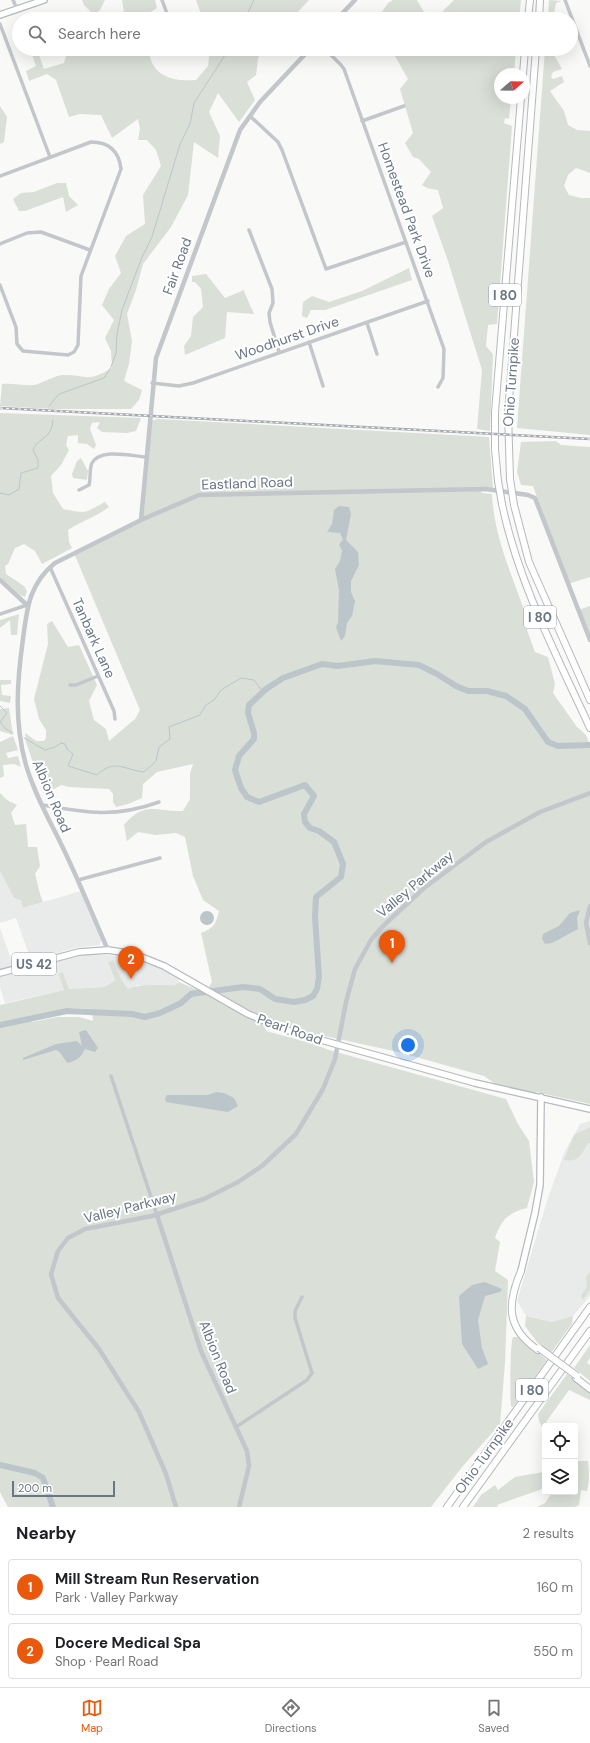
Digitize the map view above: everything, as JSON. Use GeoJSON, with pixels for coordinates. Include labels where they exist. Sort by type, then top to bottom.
{"type":"FeatureCollection","features":[{"type":"Feature","properties":{"kind":"highway"},"geometry":{"type":"LineString","coordinates":[[529,12],[530,0]]}},
{"type":"Feature","properties":{"kind":"highway"},"geometry":{"type":"LineString","coordinates":[[539,12],[540,0]]}},
{"type":"Feature","properties":{"kind":"highway"},"geometry":{"type":"LineString","coordinates":[[524,68],[525,56]]}},
{"type":"Feature","properties":{"kind":"highway","name":"Ohio Turnpike"},"geometry":{"type":"LineString","coordinates":[[535,56],[508,413],[510,479],[514,505],[531,568],[590,700]]}},
{"type":"Feature","properties":{"kind":"highway","name":"Ohio Turnpike"},"geometry":{"type":"LineString","coordinates":[[521,104],[495,412],[495,449],[498,481],[513,552],[526,585],[590,727]]}},
{"type":"Feature","properties":{"kind":"highway"},"geometry":{"type":"LineString","coordinates":[[521,1271],[512,1302],[512,1322],[524,1339],[590,1386]]}},
{"type":"Feature","properties":{"kind":"highway","name":"Ohio Turnpike"},"geometry":{"type":"LineString","coordinates":[[447,1507],[590,1307]]}},
{"type":"Feature","properties":{"kind":"highway","name":"Ohio Turnpike"},"geometry":{"type":"LineString","coordinates":[[463,1507],[590,1331]]}},
{"type":"Feature","properties":{"kind":"highway"},"geometry":{"type":"LineString","coordinates":[[577,1377],[590,1389]]}},
{"type":"Feature","properties":{"kind":"main road"},"geometry":{"type":"LineString","coordinates":[[0,15],[44,0]]}},
{"type":"Feature","properties":{"kind":"main road","name":"Pearl Road"},"geometry":{"type":"LineString","coordinates":[[0,973],[85,951],[108,950],[134,954],[151,960],[248,1014],[289,1031],[475,1083],[590,1109]]}},
{"type":"Feature","properties":{"kind":"main road"},"geometry":{"type":"LineString","coordinates":[[521,1271],[536,1213],[540,1184],[541,1097]]}},
{"type":"Feature","properties":{"kind":"street"},"geometry":{"type":"LineString","coordinates":[[13,0],[17,9]]}},
{"type":"Feature","properties":{"kind":"street"},"geometry":{"type":"LineString","coordinates":[[162,0],[166,12]]}},
{"type":"Feature","properties":{"kind":"street"},"geometry":{"type":"LineString","coordinates":[[343,12],[354,0]]}},
{"type":"Feature","properties":{"kind":"street"},"geometry":{"type":"LineString","coordinates":[[565,0],[570,12]]}},
{"type":"Feature","properties":{"kind":"street"},"geometry":{"type":"LineString","coordinates":[[0,24],[12,56]]}},
{"type":"Feature","properties":{"kind":"street"},"geometry":{"type":"LineString","coordinates":[[578,34],[590,66]]}},
{"type":"Feature","properties":{"kind":"street"},"geometry":{"type":"LineString","coordinates":[[12,56],[50,157]]}},
{"type":"Feature","properties":{"kind":"street","name":"Fair Road"},"geometry":{"type":"LineString","coordinates":[[141,520],[152,383],[156,358],[231,150],[240,130],[250,116],[304,56]]}},
{"type":"Feature","properties":{"kind":"street","name":"Homestead Park Drive"},"geometry":{"type":"LineString","coordinates":[[331,56],[341,65],[428,301],[444,349],[443,378],[438,387]]}},
{"type":"Feature","properties":{"kind":"street"},"geometry":{"type":"LineString","coordinates":[[362,121],[404,106]]}},
{"type":"Feature","properties":{"kind":"street"},"geometry":{"type":"LineString","coordinates":[[250,116],[278,142],[282,150],[326,269],[406,242]]}},
{"type":"Feature","properties":{"kind":"street"},"geometry":{"type":"LineString","coordinates":[[0,176],[91,142],[101,142],[112,148],[118,154],[121,169],[81,276],[78,345],[74,352],[68,355],[22,351],[17,344],[16,327],[0,285]]}},
{"type":"Feature","properties":{"kind":"street"},"geometry":{"type":"LineString","coordinates":[[249,230],[272,289],[273,303],[269,313],[270,322],[279,352]]}},
{"type":"Feature","properties":{"kind":"street"},"geometry":{"type":"LineString","coordinates":[[0,244],[27,233],[41,232],[90,250]]}},
{"type":"Feature","properties":{"kind":"street","name":"Woodhurst Drive"},"geometry":{"type":"LineString","coordinates":[[152,383],[179,386],[193,383],[428,301]]}},
{"type":"Feature","properties":{"kind":"street"},"geometry":{"type":"LineString","coordinates":[[367,323],[377,354]]}},
{"type":"Feature","properties":{"kind":"street"},"geometry":{"type":"LineString","coordinates":[[309,342],[323,386]]}},
{"type":"Feature","properties":{"kind":"street"},"geometry":{"type":"LineString","coordinates":[[79,490],[89,485],[90,468],[97,457],[104,454],[146,457]]}},
{"type":"Feature","properties":{"kind":"street","name":"Eastland Road"},"geometry":{"type":"LineString","coordinates":[[27,605],[38,580],[50,567],[141,520],[185,500],[205,495],[486,489],[528,495],[535,498],[590,640]]}},
{"type":"Feature","properties":{"kind":"street","name":"Tanbark Lane"},"geometry":{"type":"LineString","coordinates":[[50,567],[114,711],[114,719]]}},
{"type":"Feature","properties":{"kind":"street"},"geometry":{"type":"LineString","coordinates":[[0,580],[27,605],[0,614]]}},
{"type":"Feature","properties":{"kind":"street","name":"Albion Road"},"geometry":{"type":"LineString","coordinates":[[27,605],[19,670],[18,706],[26,766],[108,950]]}},
{"type":"Feature","properties":{"kind":"street"},"geometry":{"type":"LineString","coordinates":[[70,685],[76,685],[98,676]]}},
{"type":"Feature","properties":{"kind":"street","name":"Valley Parkway"},"geometry":{"type":"LineString","coordinates":[[176,1507],[166,1474],[139,1412],[99,1349],[58,1298],[51,1274],[58,1251],[68,1238],[86,1228],[157,1214],[204,1199],[238,1182],[262,1166],[296,1134],[310,1114],[330,1072],[355,969],[371,940],[383,926],[424,888],[486,842],[540,812],[589,794]]}},
{"type":"Feature","properties":{"kind":"street"},"geometry":{"type":"LineString","coordinates":[[43,805],[93,813],[112,813],[141,809],[159,802]]}},
{"type":"Feature","properties":{"kind":"street"},"geometry":{"type":"LineString","coordinates":[[78,880],[160,858]]}},
{"type":"Feature","properties":{"kind":"street"},"geometry":{"type":"LineString","coordinates":[[590,906],[586,923],[590,943]]}},
{"type":"Feature","properties":{"kind":"street"},"geometry":{"type":"LineString","coordinates":[[111,1076],[157,1214]]}},
{"type":"Feature","properties":{"kind":"street","name":"Albion Road"},"geometry":{"type":"LineString","coordinates":[[157,1214],[201,1351],[247,1451],[249,1466],[239,1507]]}},
{"type":"Feature","properties":{"kind":"street"},"geometry":{"type":"LineString","coordinates":[[236,1427],[307,1380],[312,1373],[295,1318],[295,1311],[302,1297]]}},
{"type":"Feature","properties":{"kind":"shaded area"},"geometry":{"type":"Polygon","coordinates":[[[82,0],[105,0],[98,12],[91,12],[84,5],[82,0]]]}},
{"type":"Feature","properties":{"kind":"shaded area"},"geometry":{"type":"Polygon","coordinates":[[[122,0],[155,0],[157,8],[151,12],[124,12],[122,0]]]}},
{"type":"Feature","properties":{"kind":"shaded area"},"geometry":{"type":"Polygon","coordinates":[[[196,0],[309,0],[298,12],[200,12],[196,0]]]}},
{"type":"Feature","properties":{"kind":"shaded area"},"geometry":{"type":"Polygon","coordinates":[[[393,0],[417,0],[424,12],[382,12],[388,3],[393,0]]]}},
{"type":"Feature","properties":{"kind":"shaded area"},"geometry":{"type":"Polygon","coordinates":[[[454,0],[521,0],[520,12],[442,12],[454,0]]]}},
{"type":"Feature","properties":{"kind":"shaded area"},"geometry":{"type":"Polygon","coordinates":[[[549,0],[562,1],[556,3],[554,12],[548,12],[549,0]]]}},
{"type":"Feature","properties":{"kind":"shaded area"},"geometry":{"type":"Polygon","coordinates":[[[32,56],[39,56],[44,69],[64,63],[66,56],[150,56],[154,66],[164,75],[179,80],[196,80],[208,66],[209,56],[259,56],[256,75],[247,82],[255,100],[239,122],[218,93],[209,112],[220,136],[218,158],[194,142],[188,195],[171,227],[143,264],[136,290],[127,314],[132,341],[129,364],[124,381],[142,390],[139,400],[131,409],[52,409],[0,406],[2,384],[34,385],[56,376],[64,375],[92,377],[104,373],[112,368],[111,351],[105,338],[114,320],[102,305],[109,289],[121,273],[115,256],[126,236],[145,224],[143,195],[161,166],[156,150],[147,140],[138,140],[140,129],[138,119],[112,138],[101,115],[80,114],[69,117],[56,80],[47,74],[29,81],[26,71],[36,66],[32,56]]]}},
{"type":"Feature","properties":{"kind":"shaded area"},"geometry":{"type":"Polygon","coordinates":[[[395,56],[515,56],[514,68],[494,68],[494,104],[510,104],[509,119],[505,118],[504,123],[512,126],[497,324],[488,325],[486,346],[493,354],[490,431],[477,429],[482,370],[448,261],[432,216],[443,208],[438,190],[427,188],[422,185],[431,172],[419,159],[413,157],[405,143],[413,133],[400,89],[408,79],[395,56]]]}},
{"type":"Feature","properties":{"kind":"shaded area"},"geometry":{"type":"Polygon","coordinates":[[[544,56],[555,56],[562,69],[553,72],[551,77],[553,79],[562,76],[564,82],[550,91],[564,111],[568,125],[577,130],[590,131],[590,173],[576,168],[568,175],[564,186],[569,195],[581,198],[590,198],[590,435],[517,428],[544,56]]]}},
{"type":"Feature","properties":{"kind":"shaded area"},"geometry":{"type":"Polygon","coordinates":[[[0,106],[7,117],[4,142],[0,144],[0,106]]]}},
{"type":"Feature","properties":{"kind":"shaded area"},"geometry":{"type":"Polygon","coordinates":[[[57,183],[66,183],[69,196],[78,205],[66,212],[63,197],[25,211],[19,211],[13,199],[21,193],[34,192],[57,183]]]}},
{"type":"Feature","properties":{"kind":"shaded area"},"geometry":{"type":"Polygon","coordinates":[[[409,268],[412,280],[325,310],[311,310],[307,318],[302,316],[303,302],[312,296],[329,302],[362,291],[409,268]]]}},
{"type":"Feature","properties":{"kind":"shaded area"},"geometry":{"type":"Polygon","coordinates":[[[206,274],[225,298],[242,291],[243,289],[254,314],[227,312],[225,338],[185,355],[184,346],[191,336],[193,317],[203,307],[201,289],[195,282],[192,282],[192,276],[206,274]]]}},
{"type":"Feature","properties":{"kind":"shaded area"},"geometry":{"type":"Polygon","coordinates":[[[0,413],[141,418],[136,431],[127,433],[102,432],[97,428],[100,422],[92,423],[90,429],[96,445],[94,449],[87,444],[78,443],[78,435],[68,436],[66,445],[69,450],[61,465],[51,476],[53,493],[63,509],[86,512],[105,502],[109,507],[99,514],[68,530],[69,542],[72,548],[42,564],[35,551],[24,544],[15,548],[8,564],[5,566],[6,574],[24,586],[27,591],[25,597],[20,595],[0,577],[0,413]]]}},
{"type":"Feature","properties":{"kind":"shaded area"},"geometry":{"type":"Polygon","coordinates":[[[158,419],[489,437],[493,488],[478,488],[482,493],[492,494],[496,527],[528,621],[527,630],[535,652],[548,657],[555,684],[553,693],[577,727],[586,735],[590,745],[590,1104],[536,1092],[533,1097],[507,1092],[484,1076],[398,1052],[288,1028],[263,1021],[266,1031],[506,1099],[518,1124],[529,1141],[534,1182],[527,1208],[515,1212],[506,1218],[495,1238],[500,1242],[495,1271],[508,1280],[505,1363],[500,1424],[462,1467],[431,1507],[8,1507],[0,1492],[0,1005],[64,990],[58,973],[63,972],[69,989],[104,987],[115,981],[108,962],[113,960],[128,989],[146,985],[176,985],[179,982],[195,989],[201,986],[207,990],[212,982],[201,933],[214,925],[219,911],[203,900],[193,876],[185,837],[176,833],[156,835],[138,832],[127,841],[124,825],[138,812],[145,810],[183,811],[190,799],[190,774],[193,764],[157,772],[143,784],[142,798],[116,807],[113,802],[113,794],[109,789],[69,787],[61,785],[44,795],[26,742],[25,733],[36,741],[44,741],[46,738],[46,730],[39,719],[34,699],[48,644],[47,624],[52,621],[68,647],[79,645],[97,685],[89,701],[94,720],[106,729],[109,741],[135,719],[140,710],[74,553],[140,521],[149,421],[158,419]],[[68,1008],[25,1017],[32,1022],[58,1017],[79,1017],[93,1021],[92,1009],[68,1008]]]}},
{"type":"Feature","properties":{"kind":"shaded area"},"geometry":{"type":"Polygon","coordinates":[[[556,441],[561,445],[590,447],[590,577],[568,584],[533,486],[521,485],[517,472],[521,442],[556,441]]]}},
{"type":"Feature","properties":{"kind":"shaded area"},"geometry":{"type":"Polygon","coordinates":[[[81,458],[88,471],[87,480],[73,478],[72,474],[77,461],[81,458]]]}},
{"type":"Feature","properties":{"kind":"shaded area"},"geometry":{"type":"Polygon","coordinates":[[[339,506],[349,507],[351,514],[346,540],[358,552],[359,565],[351,581],[351,592],[355,601],[352,616],[347,623],[345,636],[341,641],[336,627],[338,622],[339,590],[335,569],[340,561],[342,551],[339,544],[343,540],[340,533],[327,532],[332,524],[334,510],[339,506]]]}},
{"type":"Feature","properties":{"kind":"shaded area"},"geometry":{"type":"Polygon","coordinates":[[[590,606],[590,641],[578,610],[590,606]]]}},
{"type":"Feature","properties":{"kind":"shaded area"},"geometry":{"type":"Polygon","coordinates":[[[19,614],[17,635],[11,635],[10,620],[0,628],[0,620],[19,614]]]}},
{"type":"Feature","properties":{"kind":"shaded area"},"geometry":{"type":"Polygon","coordinates":[[[0,680],[11,680],[11,684],[1,685],[2,695],[11,696],[10,703],[0,701],[0,680]]]}},
{"type":"Feature","properties":{"kind":"shaded area"},"geometry":{"type":"Polygon","coordinates":[[[9,708],[13,735],[0,731],[0,709],[9,708]]]}},
{"type":"Feature","properties":{"kind":"shaded area"},"geometry":{"type":"Polygon","coordinates":[[[13,736],[18,750],[6,753],[8,758],[18,756],[21,767],[14,764],[3,765],[4,776],[0,778],[0,742],[13,736]]]}},
{"type":"Feature","properties":{"kind":"shaded area"},"geometry":{"type":"Polygon","coordinates":[[[0,793],[7,800],[17,805],[11,813],[15,825],[26,824],[28,847],[37,847],[40,866],[35,874],[43,902],[23,908],[21,900],[14,898],[0,871],[0,793]]]}},
{"type":"Feature","properties":{"kind":"shaded area"},"geometry":{"type":"Polygon","coordinates":[[[0,871],[14,898],[21,899],[23,908],[81,891],[101,940],[100,945],[79,947],[31,960],[16,918],[0,923],[0,871]]]}},
{"type":"Feature","properties":{"kind":"shaded area"},"geometry":{"type":"Polygon","coordinates":[[[580,910],[577,918],[578,929],[552,943],[545,944],[542,939],[543,934],[559,926],[570,913],[580,910]]]}},
{"type":"Feature","properties":{"kind":"shaded area"},"geometry":{"type":"Polygon","coordinates":[[[207,911],[212,913],[214,918],[212,923],[207,925],[202,923],[200,918],[202,913],[207,911]]]}},
{"type":"Feature","properties":{"kind":"shaded area"},"geometry":{"type":"Polygon","coordinates":[[[0,928],[13,965],[0,969],[0,928]]]}},
{"type":"Feature","properties":{"kind":"shaded area"},"geometry":{"type":"Polygon","coordinates":[[[93,954],[129,957],[158,966],[180,978],[177,985],[155,987],[138,985],[128,989],[113,960],[108,962],[115,982],[104,987],[69,989],[63,972],[58,973],[64,990],[5,1003],[0,987],[0,977],[70,957],[93,954]]]}},
{"type":"Feature","properties":{"kind":"shaded area"},"geometry":{"type":"Polygon","coordinates":[[[86,1030],[98,1048],[95,1052],[85,1049],[79,1058],[68,1063],[56,1050],[23,1060],[23,1058],[56,1044],[77,1041],[82,1046],[79,1032],[86,1030]]]}},
{"type":"Feature","properties":{"kind":"shaded area"},"geometry":{"type":"Polygon","coordinates":[[[216,1092],[224,1093],[234,1098],[238,1106],[228,1112],[166,1102],[165,1099],[167,1095],[208,1095],[216,1092]]]}},
{"type":"Feature","properties":{"kind":"shaded area"},"geometry":{"type":"Polygon","coordinates":[[[590,1121],[590,1296],[573,1316],[552,1322],[526,1316],[517,1301],[546,1204],[564,1153],[580,1124],[590,1121]]]}},
{"type":"Feature","properties":{"kind":"shaded area"},"geometry":{"type":"Polygon","coordinates":[[[590,1127],[590,1143],[588,1143],[579,1157],[569,1161],[564,1160],[574,1135],[590,1127]]]}},
{"type":"Feature","properties":{"kind":"shaded area"},"geometry":{"type":"Polygon","coordinates":[[[590,1272],[590,1290],[583,1300],[581,1296],[587,1286],[586,1277],[590,1272]]]}},
{"type":"Feature","properties":{"kind":"shaded area"},"geometry":{"type":"Polygon","coordinates":[[[485,1282],[502,1289],[500,1292],[485,1296],[478,1320],[482,1348],[488,1364],[478,1369],[462,1344],[459,1296],[472,1285],[485,1282]]]}},
{"type":"Feature","properties":{"kind":"shaded area"},"geometry":{"type":"Polygon","coordinates":[[[526,1316],[552,1322],[573,1316],[572,1324],[550,1354],[540,1346],[525,1326],[526,1316]]]}},
{"type":"Feature","properties":{"kind":"shaded area"},"geometry":{"type":"Polygon","coordinates":[[[513,1337],[518,1337],[547,1360],[513,1407],[511,1406],[510,1381],[513,1337]]]}},
{"type":"Feature","properties":{"kind":"shaded area"},"geometry":{"type":"Polygon","coordinates":[[[590,1345],[590,1358],[587,1363],[590,1365],[590,1381],[574,1368],[590,1345]]]}},
{"type":"Feature","properties":{"kind":"shaded area"},"geometry":{"type":"Polygon","coordinates":[[[567,1374],[590,1391],[590,1400],[569,1390],[546,1422],[547,1423],[542,1423],[542,1427],[538,1414],[567,1374]]]}},
{"type":"Feature","properties":{"kind":"shaded area"},"geometry":{"type":"Polygon","coordinates":[[[578,1461],[588,1461],[588,1487],[587,1491],[581,1490],[579,1505],[575,1507],[537,1507],[545,1503],[550,1495],[578,1495],[578,1461]]]}},
{"type":"Feature","properties":{"kind":"shaded area"},"geometry":{"type":"Polygon","coordinates":[[[542,1472],[542,1489],[497,1505],[498,1507],[473,1507],[481,1495],[495,1485],[498,1490],[515,1477],[542,1472]]]}},
{"type":"Feature","properties":{"kind":"waterway"},"geometry":{"type":"LineString","coordinates":[[248,12],[254,0]]}},
{"type":"Feature","properties":{"kind":"waterway"},"geometry":{"type":"LineString","coordinates":[[49,406],[59,394],[104,378],[111,367],[116,353],[117,334],[122,310],[142,257],[152,237],[180,144],[190,124],[194,103],[224,56]]}},
{"type":"Feature","properties":{"kind":"waterway"},"geometry":{"type":"LineString","coordinates":[[0,493],[9,495],[19,489],[21,473],[38,468],[38,460],[33,450],[35,446],[48,435],[53,420]]}},
{"type":"Feature","properties":{"kind":"waterway"},"geometry":{"type":"LineString","coordinates":[[0,1025],[67,1011],[132,1014],[145,1017],[160,1013],[181,1003],[191,994],[243,987],[260,989],[275,999],[294,1002],[305,1000],[313,996],[317,989],[319,977],[315,917],[316,897],[341,877],[343,864],[334,842],[319,831],[310,828],[305,822],[304,814],[314,796],[305,785],[259,802],[247,797],[241,788],[235,770],[239,756],[254,739],[254,733],[248,713],[249,705],[266,689],[283,678],[322,664],[338,666],[375,661],[419,665],[456,686],[468,691],[487,691],[506,696],[525,709],[548,742],[558,746],[590,745]]}},
{"type":"Feature","properties":{"kind":"waterway"},"geometry":{"type":"LineString","coordinates":[[24,738],[45,750],[55,747],[61,743],[65,744],[67,749],[73,754],[68,766],[97,775],[103,770],[115,766],[144,772],[156,761],[159,747],[170,739],[169,727],[200,715],[206,705],[214,700],[221,690],[241,678],[254,680],[263,692]]}},
{"type":"Feature","properties":{"kind":"waterway"},"geometry":{"type":"LineString","coordinates":[[0,706],[7,713],[0,722],[6,729],[13,733]]}},
{"type":"Feature","properties":{"kind":"waterway"},"geometry":{"type":"LineString","coordinates":[[0,1465],[35,1473],[43,1478],[53,1507]]}},
{"type":"Feature","properties":{"kind":"railway"},"geometry":{"type":"LineString","coordinates":[[0,408],[590,439]]}},
{"type":"Feature","properties":{"kind":"place","name":"Mill Stream Run Reservation"},"geometry":{"type":"Point","coordinates":[392,963]}},
{"type":"Feature","properties":{"kind":"place","name":"Docere Medical Spa"},"geometry":{"type":"Point","coordinates":[131,979]}}]}
